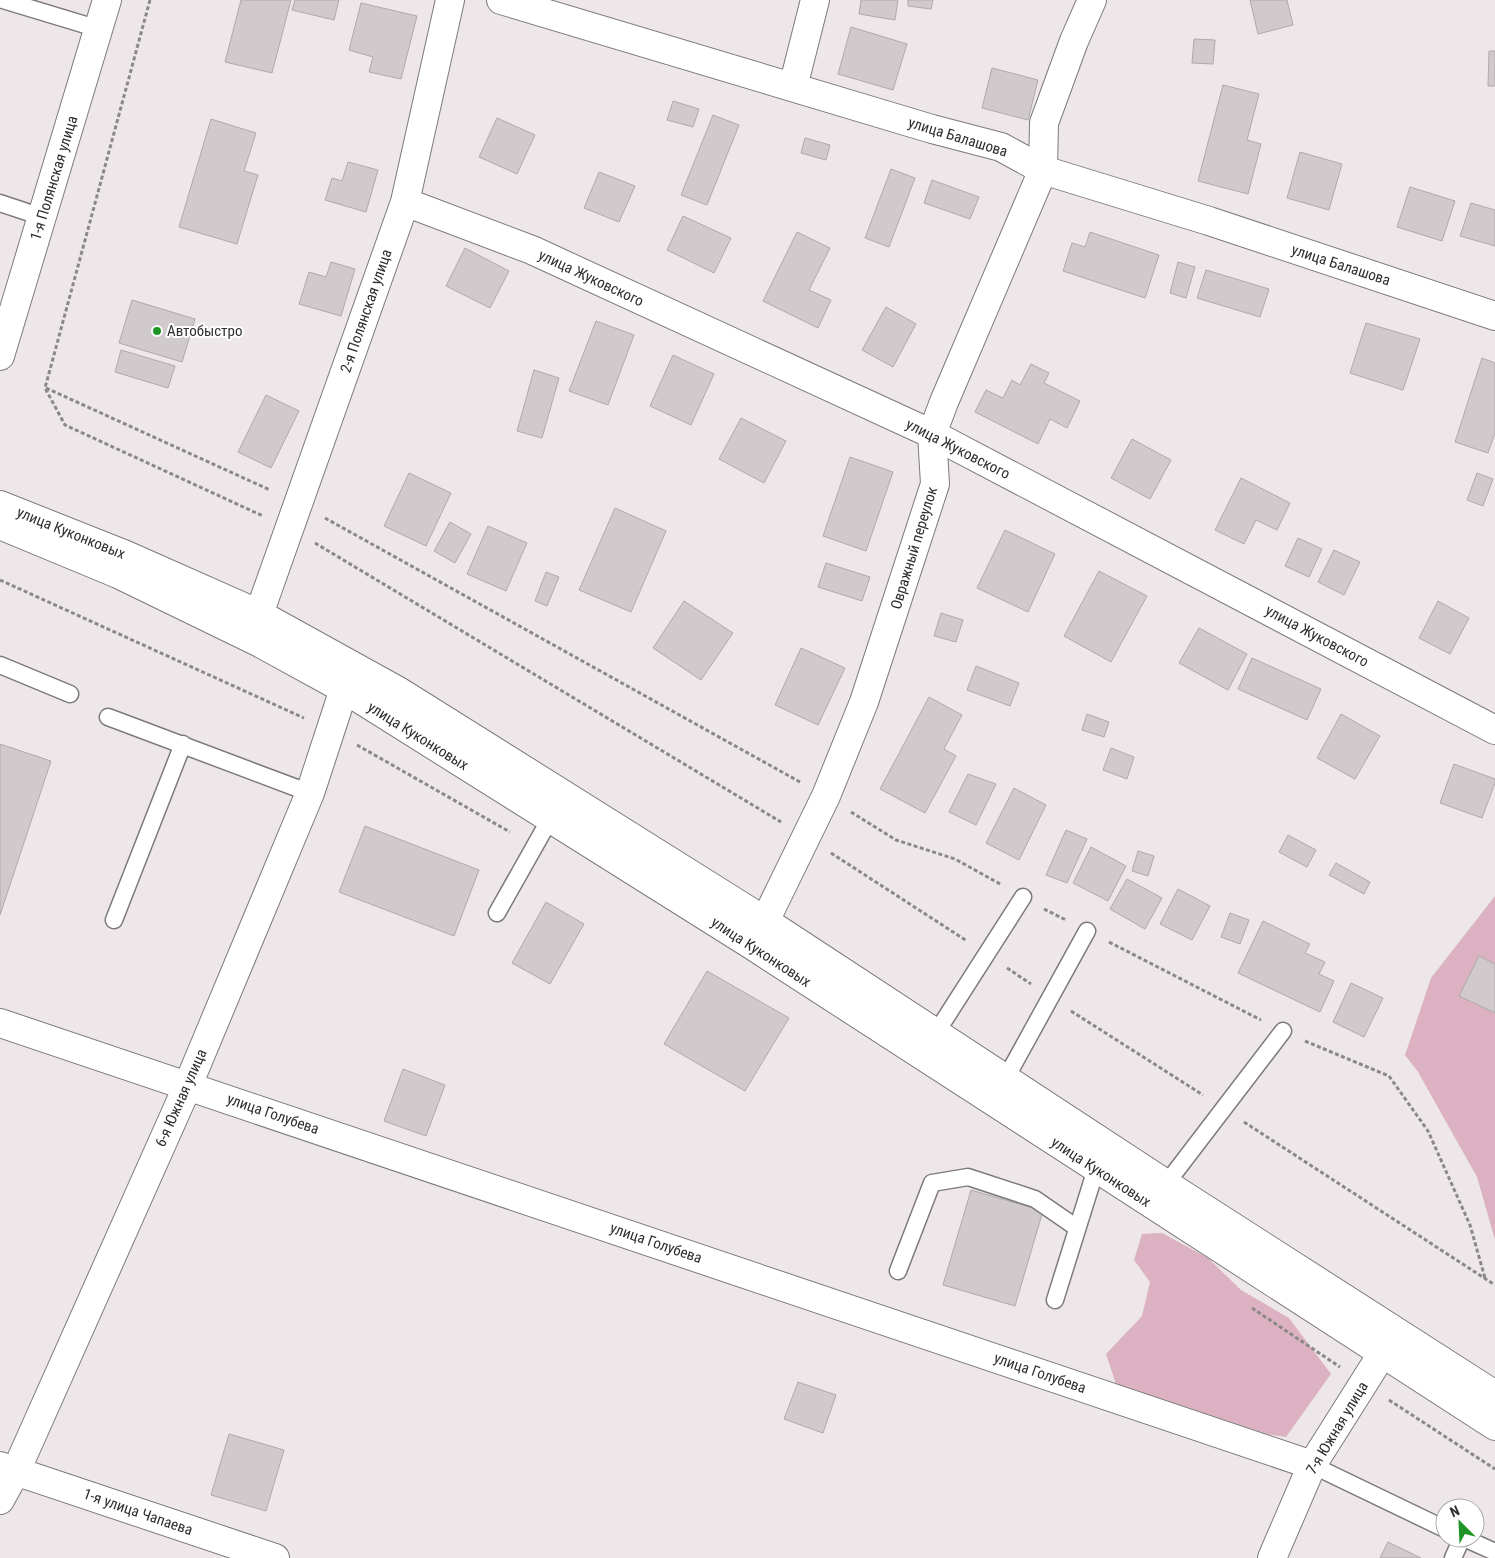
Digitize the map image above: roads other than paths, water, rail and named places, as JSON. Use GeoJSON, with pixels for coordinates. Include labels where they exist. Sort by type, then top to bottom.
{"type":"FeatureCollection","features":[{"type":"Feature","properties":{"kind":"street","name":"1-я Полянская улица"},"geometry":{"type":"LineString","coordinates":[[0,356],[107,0]]}},
{"type":"Feature","properties":{"kind":"street","name":"2-я Полянская улица"},"geometry":{"type":"LineString","coordinates":[[259,614],[405,202],[450,0]]}},
{"type":"Feature","properties":{"kind":"street","name":"улица Балашова"},"geometry":{"type":"LineString","coordinates":[[501,0],[932,129],[1001,147],[1042,170],[1209,221],[1495,316]]}},
{"type":"Feature","properties":{"kind":"street"},"geometry":{"type":"LineString","coordinates":[[793,87],[815,0]]}},
{"type":"Feature","properties":{"kind":"street","name":"Овражный переулок"},"geometry":{"type":"LineString","coordinates":[[765,921],[826,796],[864,702],[936,484],[932,434],[1042,170],[1044,123],[1074,41],[1092,0]]}},
{"type":"Feature","properties":{"kind":"street","name":"улица Жуковского"},"geometry":{"type":"LineString","coordinates":[[405,202],[532,250],[932,434],[1495,730]]}},
{"type":"Feature","properties":{"kind":"street","name":"улица Куконковых"},"geometry":{"type":"LineString","coordinates":[[0,505],[126,555],[259,614],[400,692],[765,921],[1166,1184],[1495,1395]]}},
{"type":"Feature","properties":{"kind":"street","name":"улица Куконковых"},"geometry":{"type":"LineString","coordinates":[[0,525],[118,574],[260,643],[344,689],[750,944],[1495,1426]]}},
{"type":"Feature","properties":{"kind":"street","name":"6-я Южная улица"},"geometry":{"type":"LineString","coordinates":[[0,1500],[8,1468],[188,1085],[310,793],[344,689]]}},
{"type":"Feature","properties":{"kind":"street","name":"улица Голубева"},"geometry":{"type":"LineString","coordinates":[[0,1023],[1312,1464]]}},
{"type":"Feature","properties":{"kind":"street","name":"7-я Южная улица"},"geometry":{"type":"LineString","coordinates":[[1272,1558],[1312,1464],[1382,1354]]}},
{"type":"Feature","properties":{"kind":"street","name":"1-я улица Чапаева"},"geometry":{"type":"LineString","coordinates":[[8,1468],[275,1558]]}},
{"type":"Feature","properties":{"kind":"lane"},"geometry":{"type":"LineString","coordinates":[[4,0],[99,29]]}},
{"type":"Feature","properties":{"kind":"lane"},"geometry":{"type":"LineString","coordinates":[[0,203],[42,217]]}},
{"type":"Feature","properties":{"kind":"lane"},"geometry":{"type":"LineString","coordinates":[[0,665],[70,694]]}},
{"type":"Feature","properties":{"kind":"lane"},"geometry":{"type":"LineString","coordinates":[[108,717],[310,793]]}},
{"type":"Feature","properties":{"kind":"lane"},"geometry":{"type":"LineString","coordinates":[[114,920],[183,744]]}},
{"type":"Feature","properties":{"kind":"lane"},"geometry":{"type":"LineString","coordinates":[[497,912],[550,819]]}},
{"type":"Feature","properties":{"kind":"lane"},"geometry":{"type":"LineString","coordinates":[[936,1033],[1023,897]]}},
{"type":"Feature","properties":{"kind":"lane"},"geometry":{"type":"LineString","coordinates":[[1006,1078],[1087,931]]}},
{"type":"Feature","properties":{"kind":"lane"},"geometry":{"type":"LineString","coordinates":[[1166,1184],[1283,1031]]}},
{"type":"Feature","properties":{"kind":"lane"},"geometry":{"type":"LineString","coordinates":[[1055,1300],[1096,1168]]}},
{"type":"Feature","properties":{"kind":"lane"},"geometry":{"type":"LineString","coordinates":[[898,1271],[932,1183],[968,1178],[1035,1199],[1078,1228]]}},
{"type":"Feature","properties":{"kind":"lane"},"geometry":{"type":"LineString","coordinates":[[1312,1464],[1435,1524]]}},
{"type":"Feature","properties":{"kind":"place","name":"Автобыстро"},"geometry":{"type":"Point","coordinates":[157,331]}}]}
